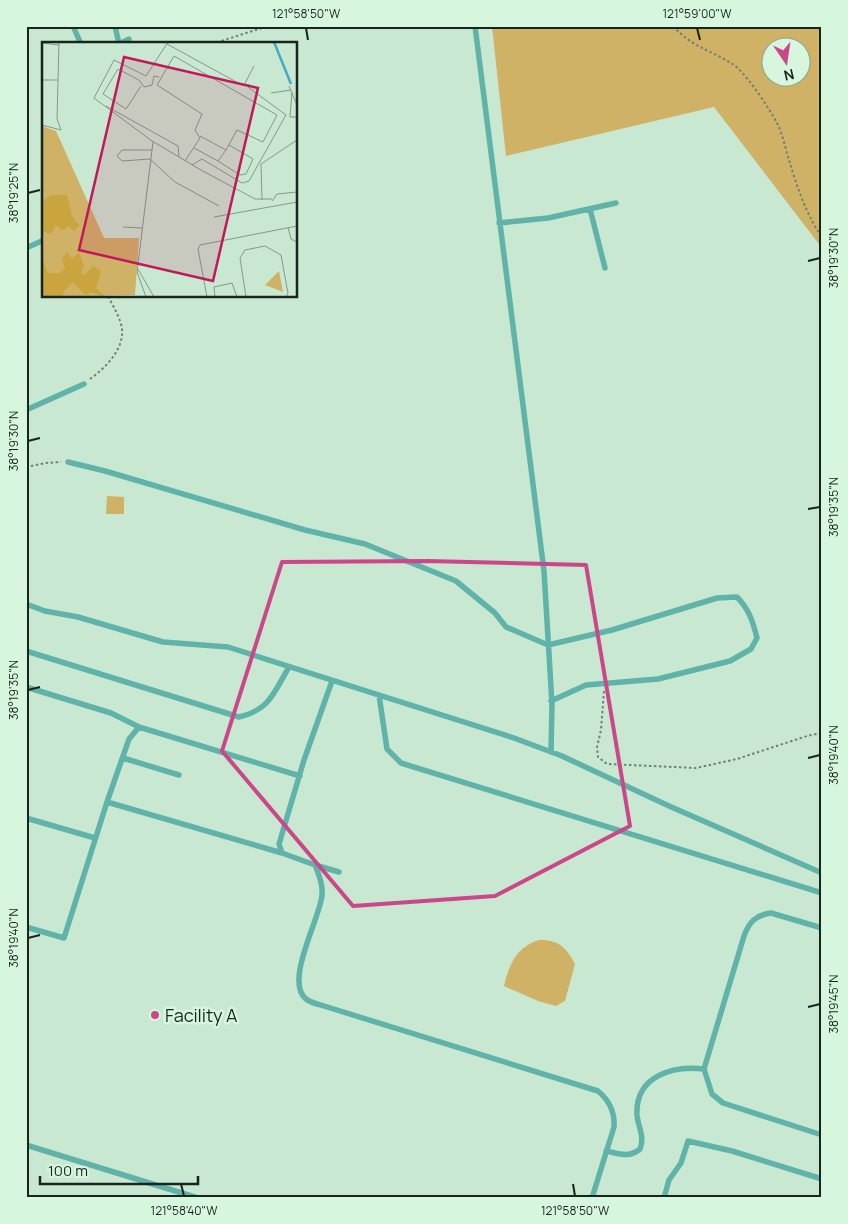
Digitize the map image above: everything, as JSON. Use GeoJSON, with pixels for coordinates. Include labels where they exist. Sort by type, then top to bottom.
{"type":"FeatureCollection","features":[{"type":"Feature","properties":{"kind":"lane"},"geometry":{"type":"LineString","coordinates":[[73,26],[80,42]]}},
{"type":"Feature","properties":{"kind":"lane"},"geometry":{"type":"LineString","coordinates":[[115,26],[119,42]]}},
{"type":"Feature","properties":{"kind":"lane"},"geometry":{"type":"LineString","coordinates":[[475,26],[544,572],[551,701],[551,752]]}},
{"type":"Feature","properties":{"kind":"lane"},"geometry":{"type":"LineString","coordinates":[[123,42],[129,39]]}},
{"type":"Feature","properties":{"kind":"lane"},"geometry":{"type":"LineString","coordinates":[[499,223],[548,218],[616,203]]}},
{"type":"Feature","properties":{"kind":"lane"},"geometry":{"type":"LineString","coordinates":[[590,209],[605,268]]}},
{"type":"Feature","properties":{"kind":"lane"},"geometry":{"type":"LineString","coordinates":[[26,248],[42,241]]}},
{"type":"Feature","properties":{"kind":"lane"},"geometry":{"type":"LineString","coordinates":[[26,410],[84,384]]}},
{"type":"Feature","properties":{"kind":"lane"},"geometry":{"type":"LineString","coordinates":[[68,462],[105,471],[305,530],[365,544],[456,581],[495,613],[506,627],[548,645],[612,630],[717,598],[737,597],[746,606],[752,619],[758,638],[751,649],[730,661],[658,679],[586,685],[551,701]]}},
{"type":"Feature","properties":{"kind":"lane"},"geometry":{"type":"LineString","coordinates":[[26,604],[45,611],[78,617],[163,642],[228,647],[514,738],[551,752],[822,873]]}},
{"type":"Feature","properties":{"kind":"lane"},"geometry":{"type":"LineString","coordinates":[[26,651],[239,717],[256,711],[268,703],[289,667]]}},
{"type":"Feature","properties":{"kind":"lane"},"geometry":{"type":"LineString","coordinates":[[282,853],[279,844],[313,734],[332,681]]}},
{"type":"Feature","properties":{"kind":"lane"},"geometry":{"type":"LineString","coordinates":[[26,687],[111,713],[138,727],[300,776]]}},
{"type":"Feature","properties":{"kind":"lane"},"geometry":{"type":"LineString","coordinates":[[379,695],[387,749],[401,763],[822,893]]}},
{"type":"Feature","properties":{"kind":"lane"},"geometry":{"type":"LineString","coordinates":[[26,927],[64,938],[95,838],[129,739],[138,727]]}},
{"type":"Feature","properties":{"kind":"lane"},"geometry":{"type":"LineString","coordinates":[[123,758],[180,774]]}},
{"type":"Feature","properties":{"kind":"lane"},"geometry":{"type":"LineString","coordinates":[[107,802],[282,853],[339,872]]}},
{"type":"Feature","properties":{"kind":"lane"},"geometry":{"type":"LineString","coordinates":[[26,818],[95,838]]}},
{"type":"Feature","properties":{"kind":"lane"},"geometry":{"type":"LineString","coordinates":[[315,865],[321,884],[322,898],[300,968],[299,989],[305,998],[324,1006],[598,1091],[609,1102],[614,1118],[592,1198]]}},
{"type":"Feature","properties":{"kind":"lane"},"geometry":{"type":"LineString","coordinates":[[822,928],[771,913],[764,914],[750,922],[744,936],[704,1070],[712,1094],[723,1103],[822,1135]]}},
{"type":"Feature","properties":{"kind":"lane"},"geometry":{"type":"LineString","coordinates":[[606,1151],[627,1156],[634,1154],[640,1149],[642,1136],[637,1117],[637,1106],[643,1091],[654,1079],[674,1069],[704,1070]]}},
{"type":"Feature","properties":{"kind":"lane"},"geometry":{"type":"LineString","coordinates":[[664,1198],[669,1180],[681,1163],[688,1141],[732,1151],[822,1179]]}},
{"type":"Feature","properties":{"kind":"lane"},"geometry":{"type":"LineString","coordinates":[[26,1145],[198,1198]]}},
{"type":"Feature","properties":{"kind":"lane"},"geometry":{"type":"LineString","coordinates":[[26,1197],[30,1198]]}},
{"type":"Feature","properties":{"kind":"path"},"geometry":{"type":"LineString","coordinates":[[218,42],[268,26]]}},
{"type":"Feature","properties":{"kind":"path"},"geometry":{"type":"LineString","coordinates":[[673,26],[686,40],[732,64],[742,73],[762,99],[778,124],[796,186],[822,237]]}},
{"type":"Feature","properties":{"kind":"path"},"geometry":{"type":"LineString","coordinates":[[84,384],[110,361],[122,340],[120,322],[109,298]]}},
{"type":"Feature","properties":{"kind":"path"},"geometry":{"type":"LineString","coordinates":[[26,466],[46,462],[68,462]]}},
{"type":"Feature","properties":{"kind":"path"},"geometry":{"type":"LineString","coordinates":[[605,683],[601,730],[597,747],[598,757],[607,764],[696,768],[737,759],[807,736],[822,734]]}},
{"type":"Feature","properties":{"kind":"highlighted area"},"geometry":{"type":"Polygon","coordinates":[[[428,561],[586,565],[630,826],[495,896],[353,906],[222,751],[282,562],[428,561]]]}},
{"type":"Feature","properties":{"kind":"shaded area"},"geometry":{"type":"Polygon","coordinates":[[[492,26],[822,26],[822,248],[714,107],[506,156],[492,26]]]}},
{"type":"Feature","properties":{"kind":"shaded area"},"geometry":{"type":"Polygon","coordinates":[[[107,496],[124,497],[124,514],[106,514],[107,496]]]}},
{"type":"Feature","properties":{"kind":"shaded area"},"geometry":{"type":"Polygon","coordinates":[[[539,940],[557,943],[569,953],[575,964],[565,1001],[556,1006],[538,1001],[504,986],[511,964],[519,952],[531,943],[539,940]]]}},
{"type":"Feature","properties":{"kind":"place","name":"Facility A"},"geometry":{"type":"Point","coordinates":[155,1015]}}]}
